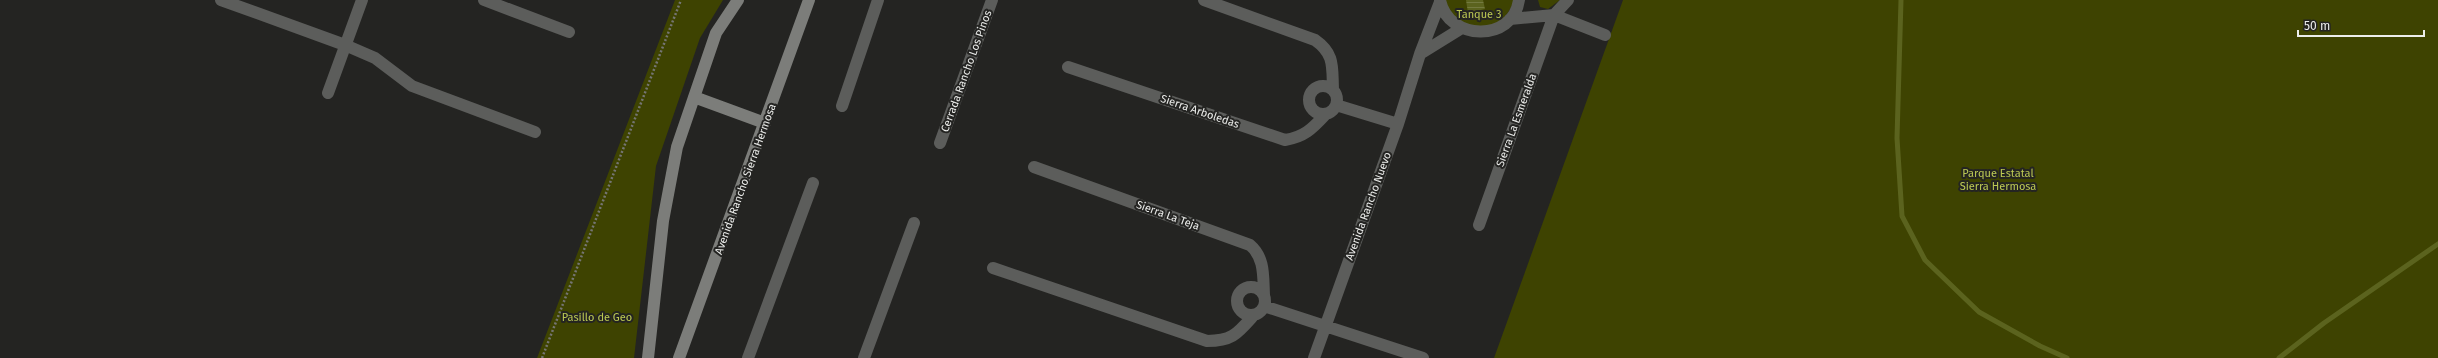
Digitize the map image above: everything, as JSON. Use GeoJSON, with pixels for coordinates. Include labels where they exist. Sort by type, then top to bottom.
{"type":"FeatureCollection","features":[{"type":"Feature","properties":{"kind":"street"},"geometry":{"type":"LineString","coordinates":[[221,0],[345,45],[375,58],[412,86],[535,132]]}},
{"type":"Feature","properties":{"kind":"street"},"geometry":{"type":"LineString","coordinates":[[328,93],[362,0]]}},
{"type":"Feature","properties":{"kind":"street"},"geometry":{"type":"LineString","coordinates":[[484,0],[569,32]]}},
{"type":"Feature","properties":{"kind":"street"},"geometry":{"type":"LineString","coordinates":[[648,358],[663,221],[677,147],[716,33],[738,0]]}},
{"type":"Feature","properties":{"kind":"street","name":"Avenida Rancho Sierra Hermosa"},"geometry":{"type":"LineString","coordinates":[[679,358],[809,0]]}},
{"type":"Feature","properties":{"kind":"street"},"geometry":{"type":"LineString","coordinates":[[842,106],[878,0]]}},
{"type":"Feature","properties":{"kind":"street","name":"Cerrada Rancho Los Pinos"},"geometry":{"type":"LineString","coordinates":[[940,143],[992,0]]}},
{"type":"Feature","properties":{"kind":"street"},"geometry":{"type":"LineString","coordinates":[[1204,0],[1321,44],[1326,48],[1332,62],[1333,89],[1336,94],[1336,105],[1398,124]]}},
{"type":"Feature","properties":{"kind":"street"},"geometry":{"type":"LineString","coordinates":[[1440,1],[1448,18],[1462,28],[1479,33],[1496,30],[1510,19],[1520,0]]}},
{"type":"Feature","properties":{"kind":"street"},"geometry":{"type":"LineString","coordinates":[[1554,15],[1568,0]]}},
{"type":"Feature","properties":{"kind":"street","name":"Avenida Rancho Nuevo"},"geometry":{"type":"LineString","coordinates":[[1314,358],[1398,124],[1420,54],[1440,1]]}},
{"type":"Feature","properties":{"kind":"street"},"geometry":{"type":"LineString","coordinates":[[1510,19],[1554,15],[1605,35]]}},
{"type":"Feature","properties":{"kind":"street","name":"Sierra La Esmeralda"},"geometry":{"type":"LineString","coordinates":[[1479,225],[1554,15]]}},
{"type":"Feature","properties":{"kind":"street"},"geometry":{"type":"LineString","coordinates":[[1420,54],[1462,28]]}},
{"type":"Feature","properties":{"kind":"street","name":"Sierra Arboledas"},"geometry":{"type":"LineString","coordinates":[[1068,67],[1285,140],[1299,138],[1310,131],[1325,115],[1330,113],[1336,105]]}},
{"type":"Feature","properties":{"kind":"street"},"geometry":{"type":"LineString","coordinates":[[1325,115],[1313,111],[1308,99],[1310,93],[1321,85],[1333,89]]}},
{"type":"Feature","properties":{"kind":"street"},"geometry":{"type":"LineString","coordinates":[[694,97],[765,123]]}},
{"type":"Feature","properties":{"kind":"street","name":"Sierra La Teja"},"geometry":{"type":"LineString","coordinates":[[1034,168],[1250,245],[1258,252],[1263,269],[1264,301]]}},
{"type":"Feature","properties":{"kind":"street"},"geometry":{"type":"LineString","coordinates":[[748,358],[813,183]]}},
{"type":"Feature","properties":{"kind":"street"},"geometry":{"type":"LineString","coordinates":[[864,358],[914,224]]}},
{"type":"Feature","properties":{"kind":"street"},"geometry":{"type":"LineString","coordinates":[[994,268],[1207,341],[1222,341],[1235,336],[1253,316],[1258,314],[1264,301],[1260,290],[1248,286],[1238,294],[1237,306],[1246,315],[1253,316]]}},
{"type":"Feature","properties":{"kind":"street"},"geometry":{"type":"LineString","coordinates":[[1264,301],[1326,325],[1423,358]]}},
{"type":"Feature","properties":{"kind":"path"},"geometry":{"type":"LineString","coordinates":[[542,358],[681,0]]}},
{"type":"Feature","properties":{"kind":"green space","name":"Pasillo de Geo"},"geometry":{"type":"Polygon","coordinates":[[[675,0],[723,0],[700,38],[656,166],[634,358],[537,358],[675,0]]]}},
{"type":"Feature","properties":{"kind":"green space","name":"Tanque 3"},"geometry":{"type":"Polygon","coordinates":[[[1444,0],[1514,0],[1504,17],[1490,26],[1481,28],[1472,27],[1455,19],[1450,13],[1444,0]]]}},
{"type":"Feature","properties":{"kind":"green space"},"geometry":{"type":"Polygon","coordinates":[[[1538,0],[1560,0],[1548,9],[1540,7],[1538,0]]]}},
{"type":"Feature","properties":{"kind":"green space","name":"Parque Estatal Sierra Hermosa"},"geometry":{"type":"Polygon","coordinates":[[[1623,0],[2438,0],[2438,358],[1494,358],[1623,0]]]}},
{"type":"Feature","properties":{"kind":"shaded area"},"geometry":{"type":"Polygon","coordinates":[[[1466,0],[1483,0],[1485,9],[1468,13],[1466,0]]]}},
{"type":"Feature","properties":{"kind":"waterway"},"geometry":{"type":"LineString","coordinates":[[1901,0],[1897,138],[1902,216],[1925,260],[1979,312],[2040,346],[2067,358]]}},
{"type":"Feature","properties":{"kind":"waterway"},"geometry":{"type":"LineString","coordinates":[[2279,358],[2324,323],[2438,244]]}}]}
